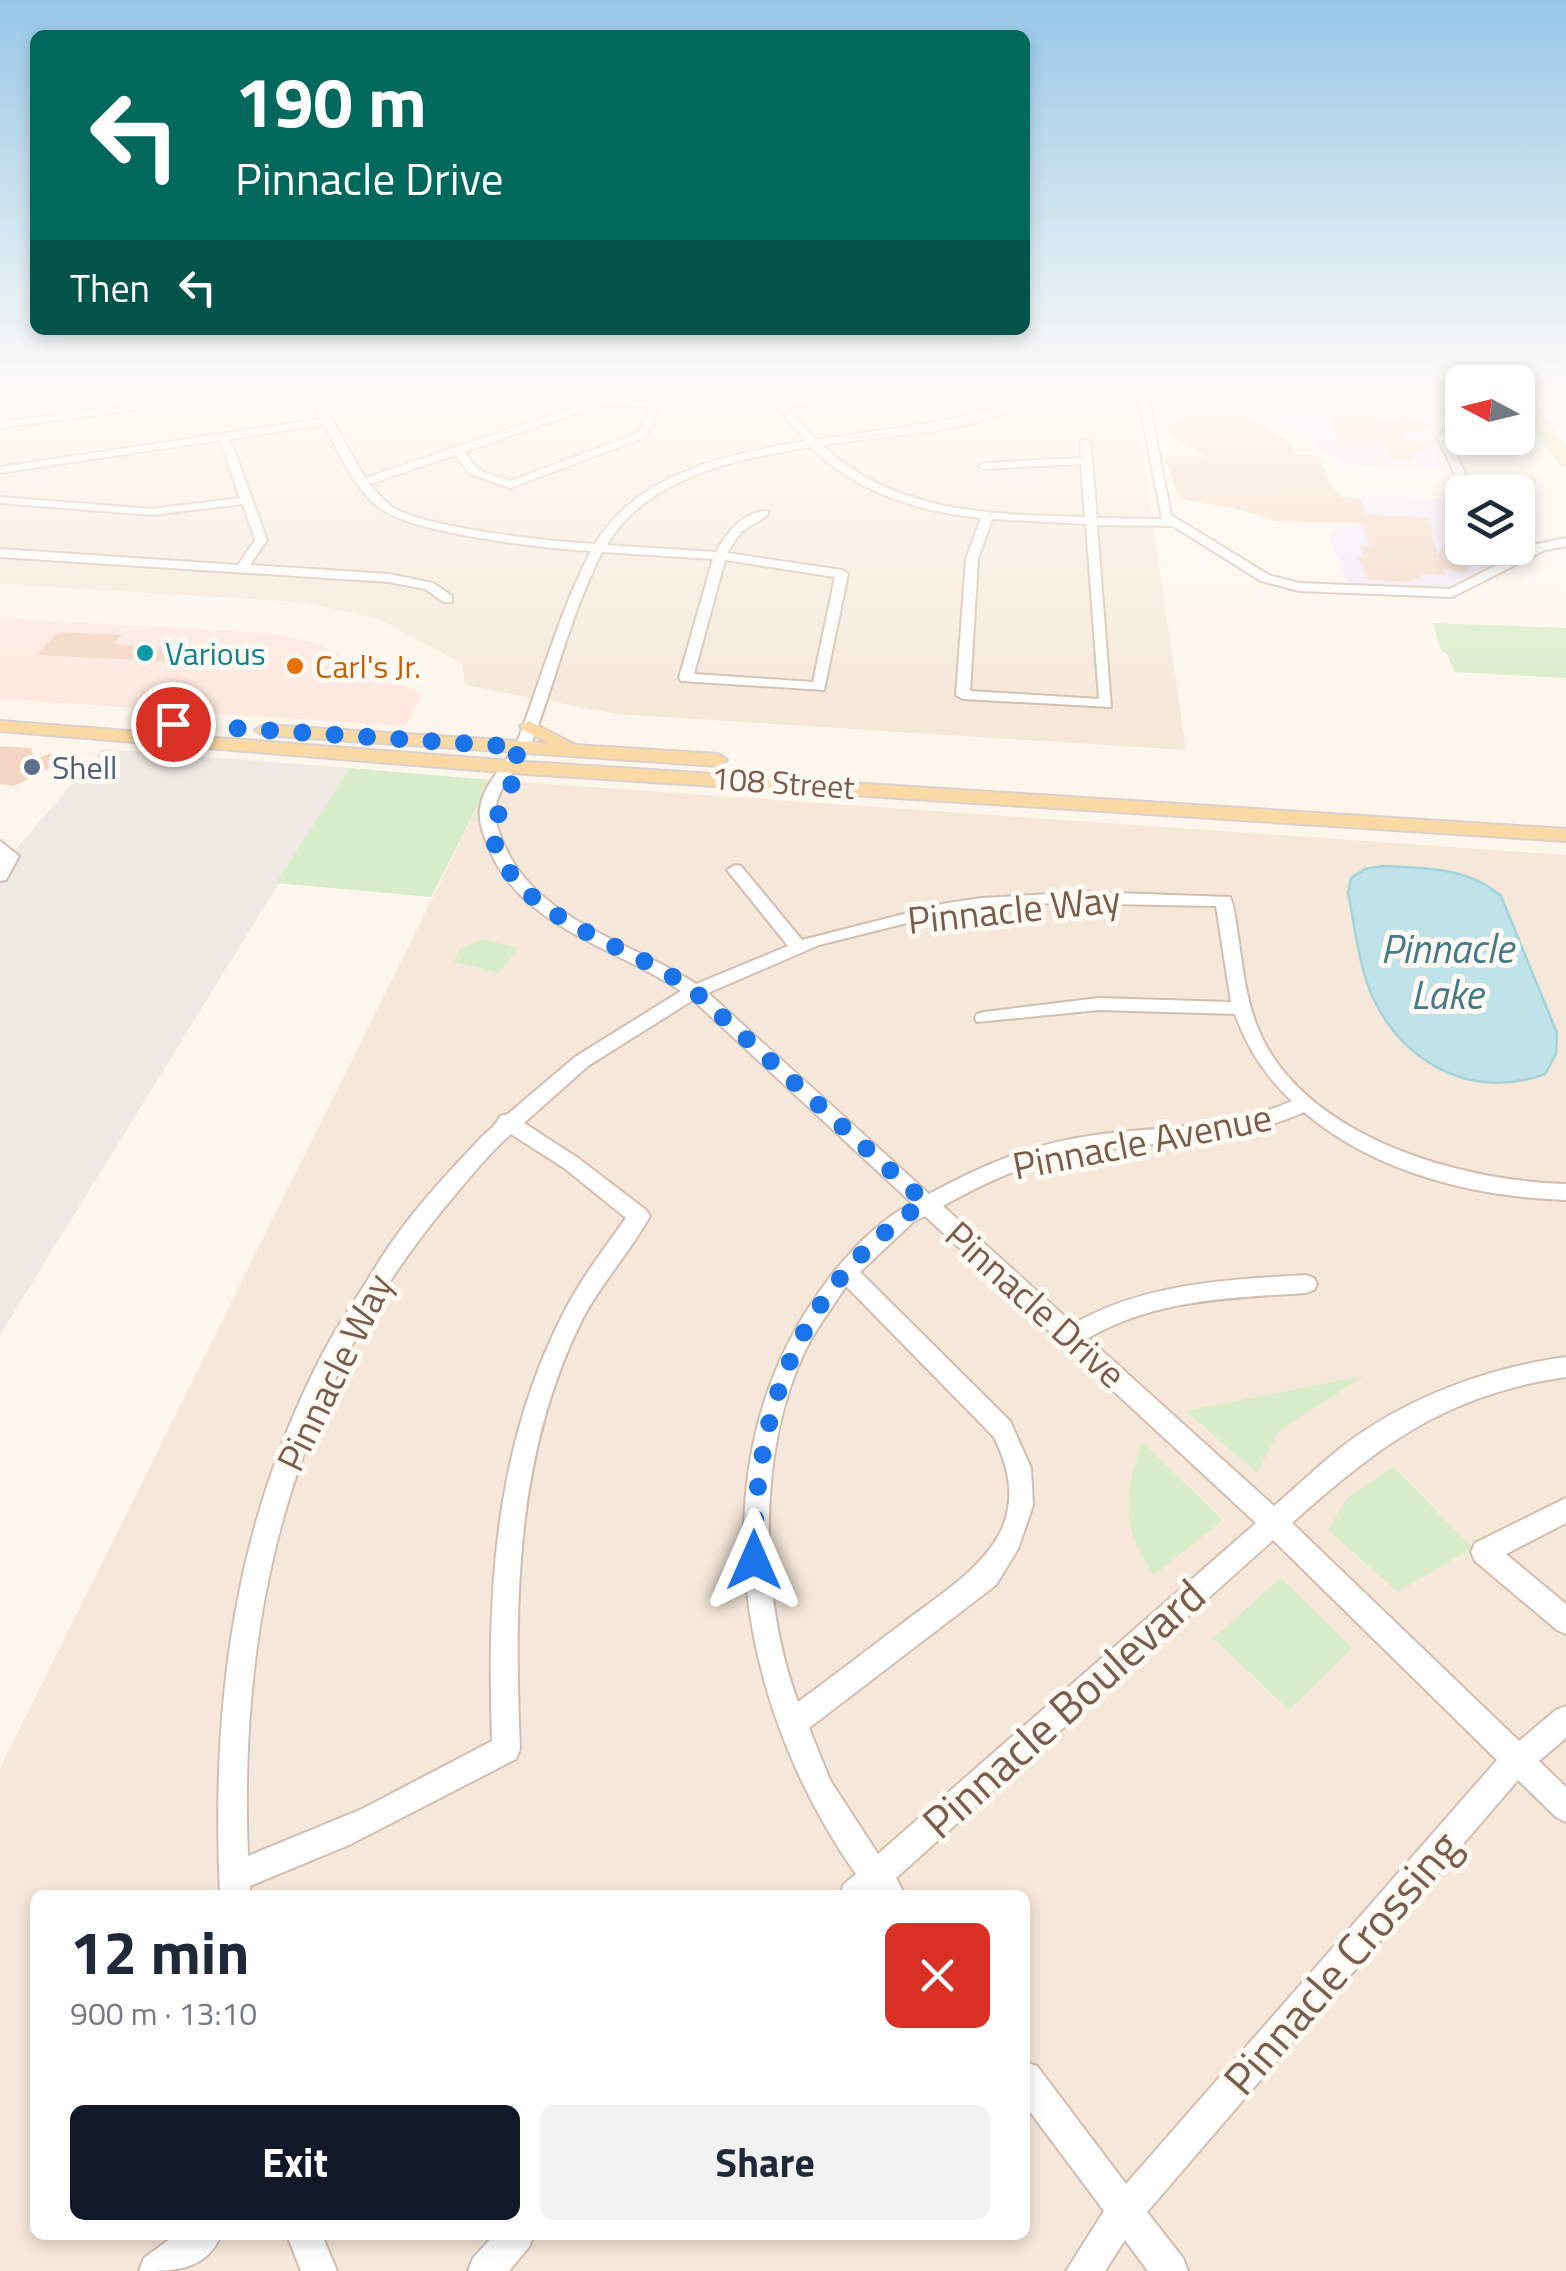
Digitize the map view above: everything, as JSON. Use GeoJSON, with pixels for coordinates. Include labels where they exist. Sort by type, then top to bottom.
{"type":"FeatureCollection","features":[{"type":"Feature","properties":{"kind":"main road","name":"108 Street"},"geometry":{"type":"LineString","coordinates":[[0,712],[1566,819]]}},
{"type":"Feature","properties":{"kind":"main road","name":"108 Street"},"geometry":{"type":"LineString","coordinates":[[0,726],[512,767],[773,780],[1566,834]]}},
{"type":"Feature","properties":{"kind":"main road"},"geometry":{"type":"LineString","coordinates":[[529,726],[574,748],[621,754]]}},
{"type":"Feature","properties":{"kind":"main road"},"geometry":{"type":"LineString","coordinates":[[353,755],[502,754],[520,747]]}},
{"type":"Feature","properties":{"kind":"main road"},"geometry":{"type":"LineString","coordinates":[[512,767],[528,759],[610,759],[621,754]]}},
{"type":"Feature","properties":{"kind":"street"},"geometry":{"type":"LineString","coordinates":[[243,567],[261,540],[247,497]]}},
{"type":"Feature","properties":{"kind":"street"},"geometry":{"type":"LineString","coordinates":[[376,497],[388,509],[442,528],[600,548],[720,556],[842,574],[819,687],[686,678],[720,556],[726,538],[764,513]]}},
{"type":"Feature","properties":{"kind":"street","name":"Pinnacle Drive"},"geometry":{"type":"LineString","coordinates":[[647,497],[619,518],[600,548],[554,647],[512,767],[516,774],[491,831],[499,859],[531,896],[694,991],[1272,1521],[1566,1807]]}},
{"type":"Feature","properties":{"kind":"street"},"geometry":{"type":"LineString","coordinates":[[904,497],[987,516],[1172,523]]}},
{"type":"Feature","properties":{"kind":"street"},"geometry":{"type":"LineString","coordinates":[[987,516],[972,559],[962,695],[1106,704],[1090,497]]}},
{"type":"Feature","properties":{"kind":"street"},"geometry":{"type":"LineString","coordinates":[[1160,497],[1162,509],[1172,523],[1265,578],[1299,587],[1452,593],[1509,565]]}},
{"type":"Feature","properties":{"kind":"street"},"geometry":{"type":"LineString","coordinates":[[0,500],[152,512],[248,500]]}},
{"type":"Feature","properties":{"kind":"street"},"geometry":{"type":"LineString","coordinates":[[1535,554],[1566,544]]}},
{"type":"Feature","properties":{"kind":"street"},"geometry":{"type":"LineString","coordinates":[[0,553],[389,578],[429,586],[448,599]]}},
{"type":"Feature","properties":{"kind":"street"},"geometry":{"type":"LineString","coordinates":[[0,876],[11,856],[4,849]]}},
{"type":"Feature","properties":{"kind":"street"},"geometry":{"type":"LineString","coordinates":[[734,870],[798,946]]}},
{"type":"Feature","properties":{"kind":"street","name":"Pinnacle Way"},"geometry":{"type":"LineString","coordinates":[[235,1886],[232,1772],[238,1676],[246,1612],[284,1469],[328,1368],[383,1268],[463,1165],[507,1121],[581,1059],[694,991],[798,946],[948,908],[1117,896],[1224,901],[1242,1008]]}},
{"type":"Feature","properties":{"kind":"street"},"geometry":{"type":"LineString","coordinates":[[984,1018],[1099,1004],[1242,1008],[1259,1049],[1307,1103],[1347,1132],[1432,1171],[1479,1184],[1566,1192]]}},
{"type":"Feature","properties":{"kind":"street","name":"Pinnacle Avenue"},"geometry":{"type":"LineString","coordinates":[[873,1888],[819,1787],[793,1723],[759,1603],[754,1560],[758,1471],[782,1373],[815,1312],[846,1272],[892,1224],[925,1202],[990,1170],[1042,1153],[1099,1142],[1227,1131],[1279,1118],[1307,1103]]}},
{"type":"Feature","properties":{"kind":"street"},"geometry":{"type":"LineString","coordinates":[[235,1886],[280,1861],[390,1812],[506,1749],[502,1582],[508,1518],[523,1447],[572,1317],[639,1216],[571,1163],[507,1121]]}},
{"type":"Feature","properties":{"kind":"street"},"geometry":{"type":"LineString","coordinates":[[793,1723],[986,1576],[1009,1548],[1020,1515],[1016,1453],[1002,1428],[846,1272]]}},
{"type":"Feature","properties":{"kind":"street"},"geometry":{"type":"LineString","coordinates":[[1072,1336],[1101,1317],[1150,1298],[1306,1284]]}},
{"type":"Feature","properties":{"kind":"street","name":"Pinnacle Boulevard"},"geometry":{"type":"LineString","coordinates":[[873,1888],[1272,1521],[1350,1456],[1386,1431],[1484,1382],[1566,1367]]}},
{"type":"Feature","properties":{"kind":"street"},"geometry":{"type":"LineString","coordinates":[[1566,1510],[1484,1552],[1566,1621]]}},
{"type":"Feature","properties":{"kind":"street","name":"Pinnacle Crossing"},"geometry":{"type":"LineString","coordinates":[[1084,2271],[1124,2212],[1515,1761],[1566,1720]]}},
{"type":"Feature","properties":{"kind":"street"},"geometry":{"type":"LineString","coordinates":[[1030,2085],[1170,2271]]}},
{"type":"Feature","properties":{"kind":"street"},"geometry":{"type":"LineString","coordinates":[[157,2271],[197,2240]]}},
{"type":"Feature","properties":{"kind":"street"},"geometry":{"type":"LineString","coordinates":[[306,2240],[319,2271]]}},
{"type":"Feature","properties":{"kind":"street"},"geometry":{"type":"LineString","coordinates":[[486,2271],[513,2240]]}},
{"type":"Feature","properties":{"kind":"shaded area"},"geometry":{"type":"Polygon","coordinates":[[[0,497],[1149,497],[1186,750],[616,714],[465,685],[463,664],[378,619],[300,602],[0,584],[0,497]]]}},
{"type":"Feature","properties":{"kind":"shaded area"},"geometry":{"type":"Polygon","coordinates":[[[1362,497],[1445,498],[1445,565],[1498,565],[1445,590],[1348,586],[1328,532],[1369,522],[1362,497]]]}},
{"type":"Feature","properties":{"kind":"shaded area"},"geometry":{"type":"Polygon","coordinates":[[[0,618],[269,633],[317,643],[422,694],[405,726],[0,699],[0,618]]]}},
{"type":"Feature","properties":{"kind":"shaded area"},"geometry":{"type":"Polygon","coordinates":[[[102,749],[350,768],[0,1335],[0,846],[11,855],[102,749]]]}},
{"type":"Feature","properties":{"kind":"shaded area"},"geometry":{"type":"Polygon","coordinates":[[[491,780],[1566,855],[1566,2271],[0,2271],[0,1768],[491,780]]]}},
{"type":"Feature","properties":{"kind":"green space"},"geometry":{"type":"Polygon","coordinates":[[[1433,623],[1566,628],[1566,678],[1455,672],[1447,654],[1441,651],[1433,623]]]}},
{"type":"Feature","properties":{"kind":"green space"},"geometry":{"type":"Polygon","coordinates":[[[350,768],[491,780],[431,897],[276,883],[350,768]]]}},
{"type":"Feature","properties":{"kind":"green space"},"geometry":{"type":"Polygon","coordinates":[[[482,939],[518,948],[499,973],[454,962],[460,948],[482,939]]]}},
{"type":"Feature","properties":{"kind":"green space"},"geometry":{"type":"Polygon","coordinates":[[[1364,1376],[1279,1431],[1257,1473],[1186,1411],[1364,1376]]]}},
{"type":"Feature","properties":{"kind":"green space"},"geometry":{"type":"Polygon","coordinates":[[[1142,1442],[1223,1520],[1154,1575],[1135,1542],[1128,1510],[1142,1442]]]}},
{"type":"Feature","properties":{"kind":"green space"},"geometry":{"type":"Polygon","coordinates":[[[1394,1467],[1472,1548],[1398,1592],[1328,1530],[1348,1497],[1394,1467]]]}},
{"type":"Feature","properties":{"kind":"green space"},"geometry":{"type":"Polygon","coordinates":[[[1281,1578],[1352,1648],[1289,1710],[1213,1638],[1281,1578]]]}},
{"type":"Feature","properties":{"kind":"water","name":"Pinnacle Lake"},"geometry":{"type":"Polygon","coordinates":[[[1383,866],[1460,874],[1501,896],[1557,1033],[1556,1054],[1545,1074],[1493,1083],[1468,1079],[1423,1059],[1387,1022],[1364,973],[1348,893],[1351,878],[1365,869],[1383,866]]]}},
{"type":"Feature","properties":{"kind":"building"},"geometry":{"type":"Polygon","coordinates":[[[1178,497],[1360,498],[1366,514],[1429,518],[1437,555],[1445,546],[1445,565],[1470,565],[1465,573],[1443,569],[1447,575],[1420,574],[1422,578],[1412,578],[1414,582],[1368,580],[1358,556],[1364,557],[1360,545],[1370,546],[1362,523],[1277,521],[1178,497]]]}},
{"type":"Feature","properties":{"kind":"building"},"geometry":{"type":"Polygon","coordinates":[[[58,632],[122,635],[113,644],[193,649],[183,662],[36,655],[58,632]]]}},
{"type":"Feature","properties":{"kind":"building","name":"Shell"},"geometry":{"type":"Polygon","coordinates":[[[0,746],[31,748],[34,760],[48,754],[79,753],[14,786],[0,784],[0,746]]]}},
{"type":"Feature","properties":{"kind":"place","name":"Various"},"geometry":{"type":"Point","coordinates":[145,653]}},
{"type":"Feature","properties":{"kind":"place","name":"Carl's Jr."},"geometry":{"type":"Point","coordinates":[295,666]}},
{"type":"Feature","properties":{"kind":"place","name":"Shell"},"geometry":{"type":"Point","coordinates":[32,767]}},
{"type":"Feature","properties":{"kind":"route"},"geometry":{"type":"LineString","coordinates":[[173,724],[520,747],[512,767],[516,774],[491,831],[499,859],[512,878],[547,908],[658,966],[694,991],[925,1202],[892,1224],[846,1272],[815,1312],[782,1373],[758,1471],[754,1560]]}}]}
